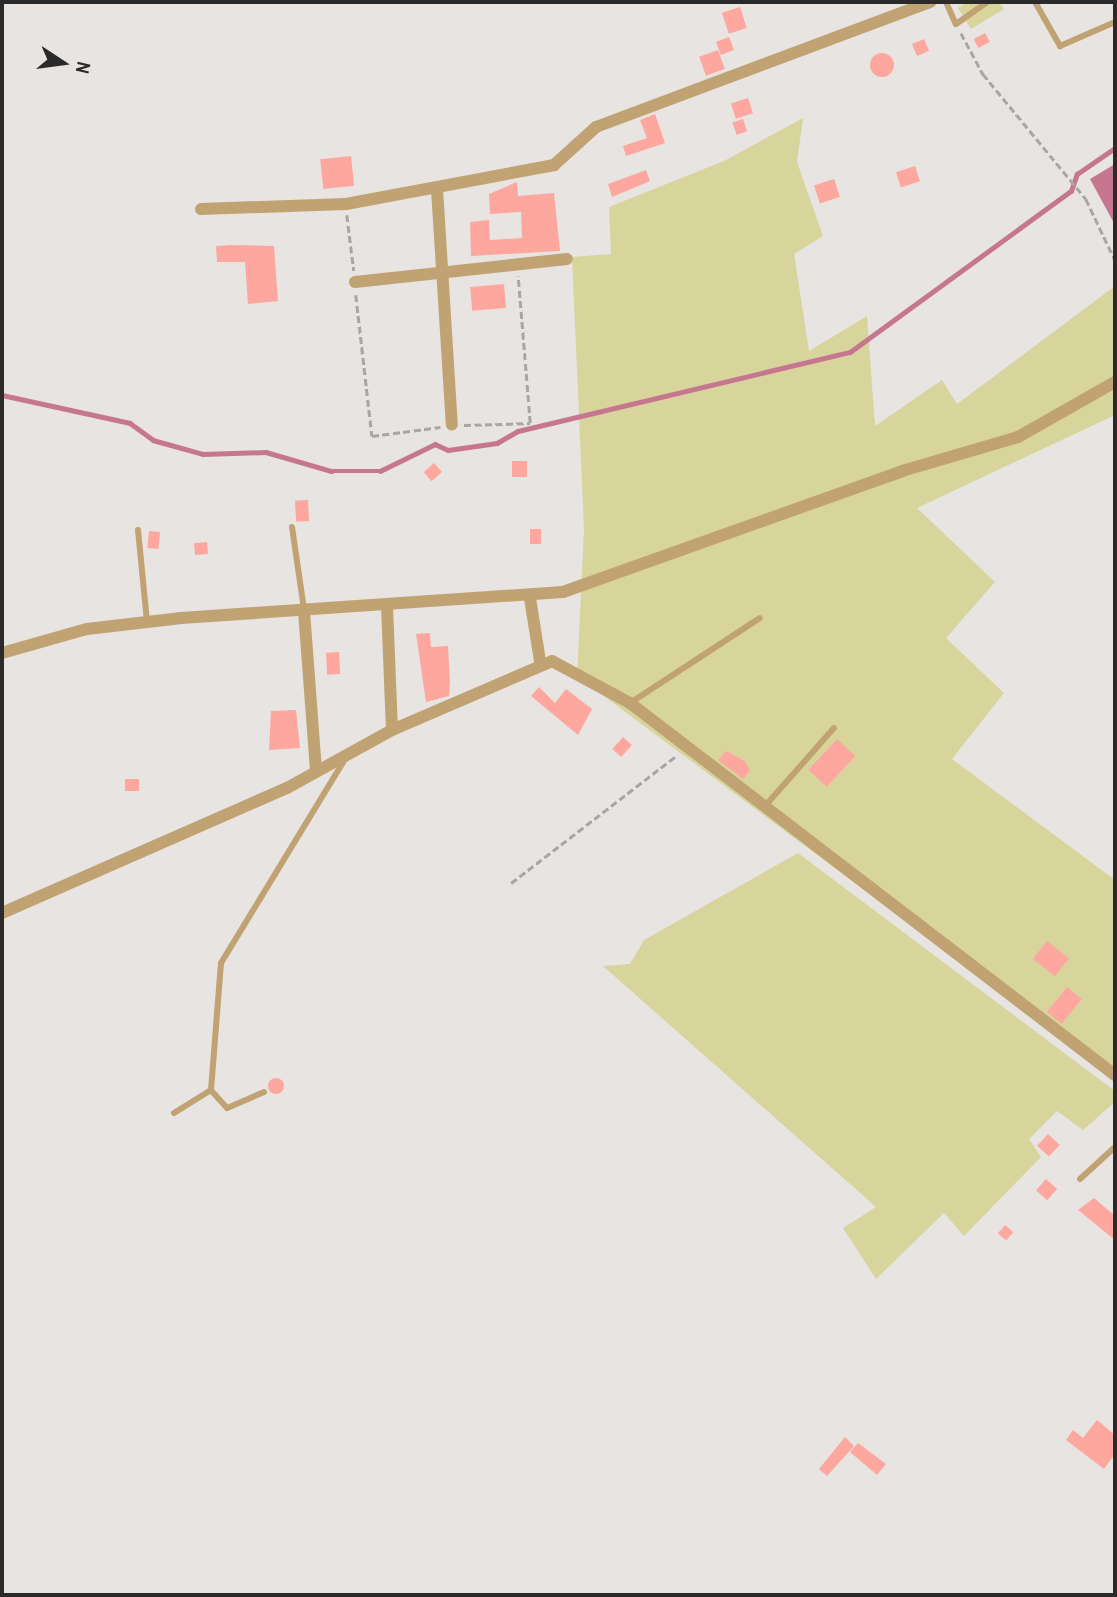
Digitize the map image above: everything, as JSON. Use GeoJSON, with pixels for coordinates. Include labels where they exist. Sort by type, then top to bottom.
{"type":"FeatureCollection","features":[{"type":"Feature","properties":{"kind":"street"},"geometry":{"type":"LineString","coordinates":[[201,209],[346,204],[554,165],[596,127],[930,2]]}},
{"type":"Feature","properties":{"kind":"street"},"geometry":{"type":"LineString","coordinates":[[437,189],[452,425]]}},
{"type":"Feature","properties":{"kind":"street"},"geometry":{"type":"LineString","coordinates":[[355,282],[443,270],[517,266],[567,259]]}},
{"type":"Feature","properties":{"kind":"street"},"geometry":{"type":"LineString","coordinates":[[2,653],[87,629],[304,611],[530,598],[1018,437],[1115,383]]}},
{"type":"Feature","properties":{"kind":"street"},"geometry":{"type":"LineString","coordinates":[[530,598],[540,661]]}},
{"type":"Feature","properties":{"kind":"street"},"geometry":{"type":"LineString","coordinates":[[387,606],[392,730]]}},
{"type":"Feature","properties":{"kind":"street"},"geometry":{"type":"LineString","coordinates":[[304,611],[317,771]]}},
{"type":"Feature","properties":{"kind":"street"},"geometry":{"type":"LineString","coordinates":[[2,913],[317,771],[392,730],[540,661],[567,666],[631,703],[685,748],[765,806],[1115,1075]]}},
{"type":"Feature","properties":{"kind":"street"},"geometry":{"type":"LineString","coordinates":[[2,905],[16,906]]}},
{"type":"Feature","properties":{"kind":"lane"},"geometry":{"type":"LineString","coordinates":[[946,2],[956,24],[988,2]]}},
{"type":"Feature","properties":{"kind":"lane"},"geometry":{"type":"LineString","coordinates":[[1035,2],[1060,46],[1115,22]]}},
{"type":"Feature","properties":{"kind":"lane"},"geometry":{"type":"LineString","coordinates":[[292,527],[304,611]]}},
{"type":"Feature","properties":{"kind":"lane"},"geometry":{"type":"LineString","coordinates":[[138,530],[148,624]]}},
{"type":"Feature","properties":{"kind":"lane"},"geometry":{"type":"LineString","coordinates":[[631,703],[760,618]]}},
{"type":"Feature","properties":{"kind":"lane"},"geometry":{"type":"LineString","coordinates":[[765,806],[834,728]]}},
{"type":"Feature","properties":{"kind":"lane"},"geometry":{"type":"LineString","coordinates":[[264,1092],[227,1108],[211,1090],[227,946],[346,756]]}},
{"type":"Feature","properties":{"kind":"lane"},"geometry":{"type":"LineString","coordinates":[[174,1113],[211,1090]]}},
{"type":"Feature","properties":{"kind":"lane"},"geometry":{"type":"LineString","coordinates":[[1080,1179],[1115,1147]]}},
{"type":"Feature","properties":{"kind":"path"},"geometry":{"type":"LineString","coordinates":[[956,24],[983,74],[1086,199],[1115,260]]}},
{"type":"Feature","properties":{"kind":"path"},"geometry":{"type":"LineString","coordinates":[[346,204],[372,436]]}},
{"type":"Feature","properties":{"kind":"path"},"geometry":{"type":"LineString","coordinates":[[517,266],[530,423]]}},
{"type":"Feature","properties":{"kind":"path"},"geometry":{"type":"LineString","coordinates":[[511,883],[685,748]]}},
{"type":"Feature","properties":{"kind":"shaded area"},"geometry":{"type":"Polygon","coordinates":[[[967,2],[999,2],[1004,9],[971,29],[958,8],[967,2]]]}},
{"type":"Feature","properties":{"kind":"shaded area"},"geometry":{"type":"Polygon","coordinates":[[[803,118],[797,162],[823,236],[794,254],[809,351],[867,316],[875,426],[942,380],[957,404],[1115,286],[1115,415],[917,508],[995,582],[946,638],[1004,693],[952,759],[1115,880],[1115,1077],[577,676],[584,530],[572,257],[611,254],[609,207],[724,161],[803,118]]]}},
{"type":"Feature","properties":{"kind":"shaded area"},"geometry":{"type":"Polygon","coordinates":[[[1115,164],[1115,225],[1090,179],[1115,164]]]}},
{"type":"Feature","properties":{"kind":"shaded area"},"geometry":{"type":"Polygon","coordinates":[[[798,853],[1115,1091],[1115,1102],[1083,1130],[1057,1111],[1029,1139],[1041,1157],[964,1236],[944,1213],[876,1279],[843,1228],[876,1207],[603,966],[630,964],[644,940],[798,853]]]}},
{"type":"Feature","properties":{"kind":"building"},"geometry":{"type":"Polygon","coordinates":[[[740,7],[747,28],[729,34],[722,13],[740,7]]]}},
{"type":"Feature","properties":{"kind":"building"},"geometry":{"type":"Polygon","coordinates":[[[985,33],[990,42],[978,48],[974,39],[985,33]]]}},
{"type":"Feature","properties":{"kind":"building"},"geometry":{"type":"Polygon","coordinates":[[[729,37],[734,50],[721,55],[716,42],[729,37]]]}},
{"type":"Feature","properties":{"kind":"building"},"geometry":{"type":"Polygon","coordinates":[[[924,39],[929,51],[917,56],[912,44],[924,39]]]}},
{"type":"Feature","properties":{"kind":"building"},"geometry":{"type":"Polygon","coordinates":[[[718,50],[725,69],[706,76],[699,57],[718,50]]]}},
{"type":"Feature","properties":{"kind":"building"},"geometry":{"type":"Polygon","coordinates":[[[882,53],[891,56],[894,65],[891,74],[882,77],[873,74],[870,65],[873,56],[882,53]]]}},
{"type":"Feature","properties":{"kind":"building"},"geometry":{"type":"Polygon","coordinates":[[[748,98],[753,113],[736,119],[731,104],[748,98]]]}},
{"type":"Feature","properties":{"kind":"building"},"geometry":{"type":"Polygon","coordinates":[[[655,114],[665,143],[626,156],[623,146],[647,138],[640,120],[655,114]]]}},
{"type":"Feature","properties":{"kind":"building"},"geometry":{"type":"Polygon","coordinates":[[[743,119],[747,131],[737,135],[733,122],[743,119]]]}},
{"type":"Feature","properties":{"kind":"building"},"geometry":{"type":"Polygon","coordinates":[[[351,156],[354,186],[323,189],[320,159],[351,156]]]}},
{"type":"Feature","properties":{"kind":"building"},"geometry":{"type":"Polygon","coordinates":[[[915,166],[920,181],[901,187],[896,172],[915,166]]]}},
{"type":"Feature","properties":{"kind":"building"},"geometry":{"type":"Polygon","coordinates":[[[646,170],[650,181],[612,197],[608,184],[646,170]]]}},
{"type":"Feature","properties":{"kind":"building"},"geometry":{"type":"Polygon","coordinates":[[[834,179],[840,197],[820,204],[814,185],[834,179]]]}},
{"type":"Feature","properties":{"kind":"building"},"geometry":{"type":"Polygon","coordinates":[[[517,182],[518,196],[554,193],[560,251],[471,256],[470,222],[489,220],[490,240],[522,238],[521,212],[490,214],[489,194],[517,182]]]}},
{"type":"Feature","properties":{"kind":"building"},"geometry":{"type":"Polygon","coordinates":[[[216,246],[274,246],[278,301],[248,304],[245,262],[217,262],[216,246]]]}},
{"type":"Feature","properties":{"kind":"building"},"geometry":{"type":"Polygon","coordinates":[[[504,284],[506,308],[472,311],[470,287],[504,284]]]}},
{"type":"Feature","properties":{"kind":"building"},"geometry":{"type":"Polygon","coordinates":[[[512,461],[527,461],[527,477],[512,477],[512,461]]]}},
{"type":"Feature","properties":{"kind":"building"},"geometry":{"type":"Polygon","coordinates":[[[434,463],[442,472],[432,481],[424,472],[434,463]]]}},
{"type":"Feature","properties":{"kind":"building"},"geometry":{"type":"Polygon","coordinates":[[[308,500],[309,521],[296,522],[295,501],[308,500]]]}},
{"type":"Feature","properties":{"kind":"building"},"geometry":{"type":"Polygon","coordinates":[[[530,529],[541,529],[541,544],[530,544],[530,529]]]}},
{"type":"Feature","properties":{"kind":"building"},"geometry":{"type":"Polygon","coordinates":[[[149,531],[160,532],[158,549],[148,548],[149,531]]]}},
{"type":"Feature","properties":{"kind":"building"},"geometry":{"type":"Polygon","coordinates":[[[207,542],[208,554],[195,555],[194,543],[207,542]]]}},
{"type":"Feature","properties":{"kind":"building"},"geometry":{"type":"Polygon","coordinates":[[[430,633],[431,647],[448,646],[450,682],[449,696],[426,702],[416,634],[430,633]]]}},
{"type":"Feature","properties":{"kind":"building"},"geometry":{"type":"Polygon","coordinates":[[[339,652],[340,674],[327,675],[326,653],[339,652]]]}},
{"type":"Feature","properties":{"kind":"building"},"geometry":{"type":"Polygon","coordinates":[[[539,687],[555,703],[566,689],[592,709],[578,735],[531,696],[539,687]]]}},
{"type":"Feature","properties":{"kind":"building"},"geometry":{"type":"Polygon","coordinates":[[[296,710],[300,748],[269,750],[271,711],[296,710]]]}},
{"type":"Feature","properties":{"kind":"building"},"geometry":{"type":"Polygon","coordinates":[[[623,737],[632,745],[621,757],[612,749],[623,737]]]}},
{"type":"Feature","properties":{"kind":"building"},"geometry":{"type":"Polygon","coordinates":[[[837,739],[855,756],[827,787],[808,770],[837,739]]]}},
{"type":"Feature","properties":{"kind":"building"},"geometry":{"type":"Polygon","coordinates":[[[726,751],[745,761],[750,770],[743,779],[718,760],[726,751]]]}},
{"type":"Feature","properties":{"kind":"building"},"geometry":{"type":"Polygon","coordinates":[[[125,779],[139,779],[139,791],[125,791],[125,779]]]}},
{"type":"Feature","properties":{"kind":"building"},"geometry":{"type":"Polygon","coordinates":[[[1047,941],[1069,958],[1055,976],[1033,959],[1047,941]]]}},
{"type":"Feature","properties":{"kind":"building"},"geometry":{"type":"Polygon","coordinates":[[[1067,987],[1082,999],[1062,1024],[1047,1012],[1067,987]]]}},
{"type":"Feature","properties":{"kind":"building"},"geometry":{"type":"Polygon","coordinates":[[[276,1078],[282,1080],[282,1092],[276,1094],[270,1092],[268,1086],[270,1080],[276,1078]]]}},
{"type":"Feature","properties":{"kind":"building"},"geometry":{"type":"Polygon","coordinates":[[[1048,1134],[1060,1145],[1049,1157],[1037,1146],[1048,1134]]]}},
{"type":"Feature","properties":{"kind":"building"},"geometry":{"type":"Polygon","coordinates":[[[1046,1179],[1057,1189],[1047,1200],[1036,1190],[1046,1179]]]}},
{"type":"Feature","properties":{"kind":"building"},"geometry":{"type":"Polygon","coordinates":[[[1094,1198],[1115,1216],[1115,1240],[1078,1210],[1094,1198]]]}},
{"type":"Feature","properties":{"kind":"building"},"geometry":{"type":"Polygon","coordinates":[[[1005,1225],[1013,1232],[1006,1241],[998,1233],[1005,1225]]]}},
{"type":"Feature","properties":{"kind":"building"},"geometry":{"type":"Polygon","coordinates":[[[1097,1420],[1115,1435],[1115,1454],[1104,1469],[1066,1440],[1073,1430],[1083,1438],[1097,1420]]]}},
{"type":"Feature","properties":{"kind":"building"},"geometry":{"type":"Polygon","coordinates":[[[845,1437],[854,1446],[827,1476],[819,1469],[845,1437]]]}},
{"type":"Feature","properties":{"kind":"building"},"geometry":{"type":"Polygon","coordinates":[[[858,1443],[886,1464],[877,1475],[850,1452],[858,1443]]]}},
{"type":"Feature","properties":{"kind":"waterway"},"geometry":{"type":"LineString","coordinates":[[2,395],[130,423],[153,440],[203,454],[266,452],[331,471],[380,471],[435,444],[448,450],[497,443],[518,431],[850,352],[1071,191],[1077,174],[1115,148]]}}]}
